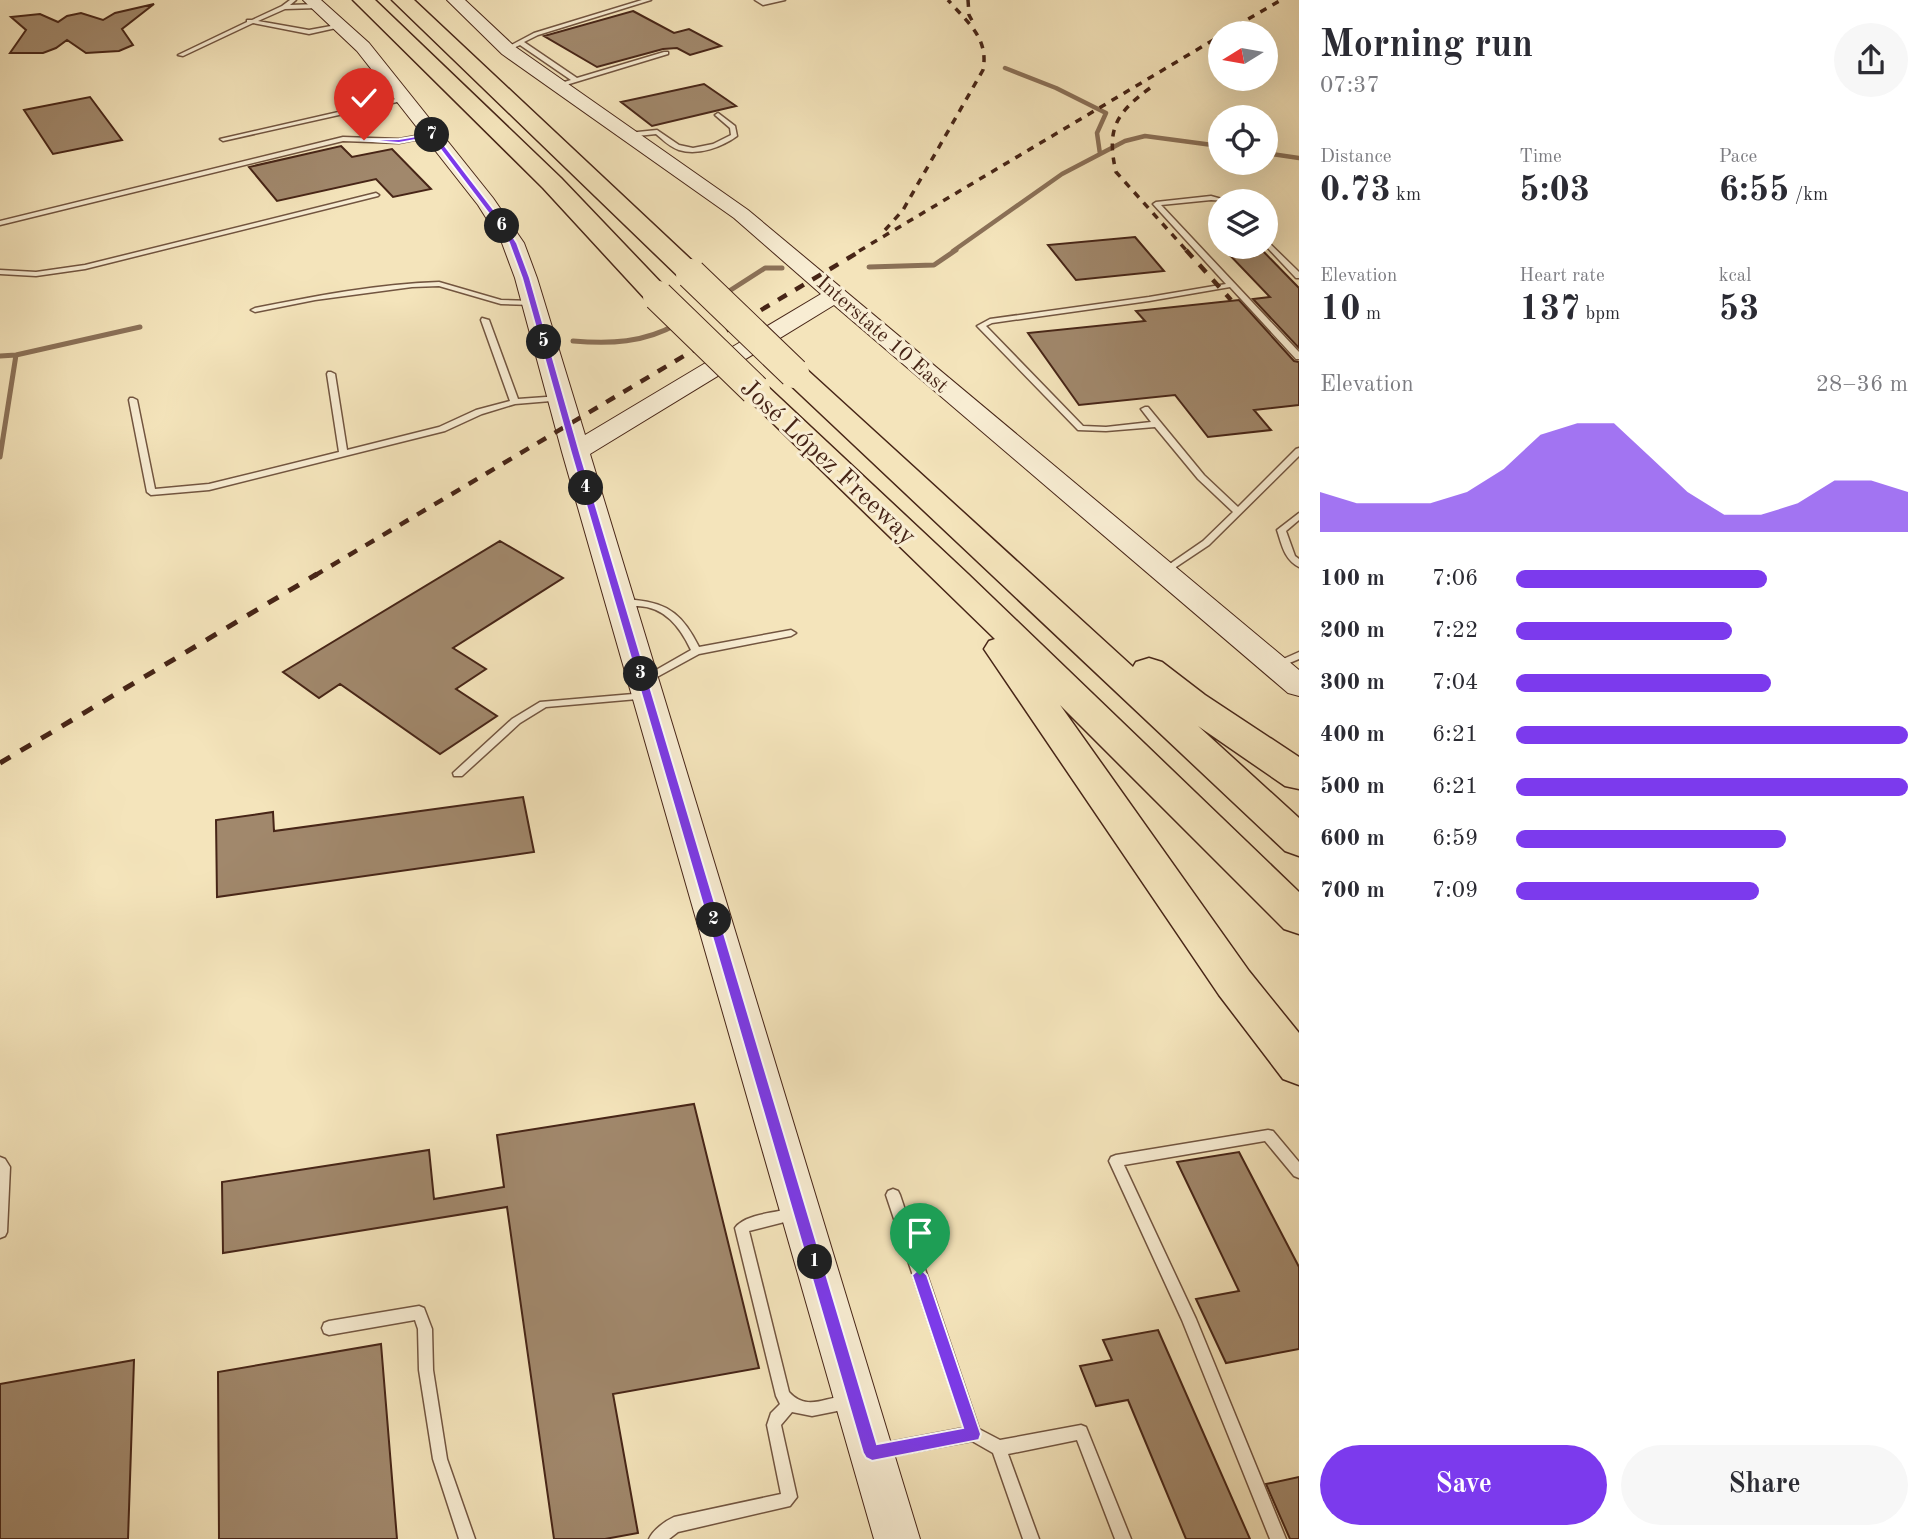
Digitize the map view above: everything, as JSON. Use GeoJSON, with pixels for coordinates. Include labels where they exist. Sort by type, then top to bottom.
{"type":"FeatureCollection","features":[{"type":"Feature","properties":{"kind":"highway","name":"José López Freeway"},"geometry":{"type":"LineString","coordinates":[[363,0],[552,183],[658,296],[956,581],[1299,918]]}},
{"type":"Feature","properties":{"kind":"highway","name":"José López Freeway"},"geometry":{"type":"LineString","coordinates":[[402,0],[794,373],[1299,841]]}},
{"type":"Feature","properties":{"kind":"highway"},"geometry":{"type":"LineString","coordinates":[[1011,572],[1113,642],[1192,704],[1299,776]]}},
{"type":"Feature","properties":{"kind":"highway"},"geometry":{"type":"LineString","coordinates":[[956,581],[1234,983],[1299,1066]]}},
{"type":"Feature","properties":{"kind":"main road","name":"Interstate 10 East"},"geometry":{"type":"LineString","coordinates":[[455,0],[513,46],[566,83],[628,135],[760,228],[835,295],[1299,686]]}},
{"type":"Feature","properties":{"kind":"main road"},"geometry":{"type":"LineString","coordinates":[[301,3],[342,26],[363,47],[486,202],[513,243],[533,303],[897,1539]]}},
{"type":"Feature","properties":{"kind":"main road"},"geometry":{"type":"LineString","coordinates":[[575,453],[835,295]]}},
{"type":"Feature","properties":{"kind":"main road"},"geometry":{"type":"LineString","coordinates":[[562,405],[586,424],[625,424]]}},
{"type":"Feature","properties":{"kind":"lane"},"geometry":{"type":"LineString","coordinates":[[513,46],[543,32],[648,0]]}},
{"type":"Feature","properties":{"kind":"lane"},"geometry":{"type":"LineString","coordinates":[[758,0],[763,3],[782,0]]}},
{"type":"Feature","properties":{"kind":"lane"},"geometry":{"type":"LineString","coordinates":[[181,55],[249,21],[301,3]]}},
{"type":"Feature","properties":{"kind":"lane"},"geometry":{"type":"LineString","coordinates":[[249,21],[309,32],[342,26]]}},
{"type":"Feature","properties":{"kind":"lane"},"geometry":{"type":"LineString","coordinates":[[566,83],[666,53]]}},
{"type":"Feature","properties":{"kind":"lane"},"geometry":{"type":"LineString","coordinates":[[223,139],[404,99]]}},
{"type":"Feature","properties":{"kind":"lane"},"geometry":{"type":"LineString","coordinates":[[661,158],[725,142],[734,136],[733,127],[718,115]]}},
{"type":"Feature","properties":{"kind":"lane"},"geometry":{"type":"LineString","coordinates":[[628,135],[657,132],[681,148],[695,150]]}},
{"type":"Feature","properties":{"kind":"lane"},"geometry":{"type":"LineString","coordinates":[[0,223],[343,139],[399,141],[432,135]]}},
{"type":"Feature","properties":{"kind":"lane"},"geometry":{"type":"LineString","coordinates":[[0,272],[36,275],[85,267],[376,195]]}},
{"type":"Feature","properties":{"kind":"lane"},"geometry":{"type":"LineString","coordinates":[[1208,198],[1156,204],[1299,357]]}},
{"type":"Feature","properties":{"kind":"lane"},"geometry":{"type":"LineString","coordinates":[[1278,254],[1299,276]]}},
{"type":"Feature","properties":{"kind":"lane"},"geometry":{"type":"LineString","coordinates":[[255,310],[315,298],[439,284],[501,302],[533,303]]}},
{"type":"Feature","properties":{"kind":"lane"},"geometry":{"type":"LineString","coordinates":[[1157,424],[1106,429],[1081,428],[981,326],[990,321],[1231,285]]}},
{"type":"Feature","properties":{"kind":"lane"},"geometry":{"type":"LineString","coordinates":[[485,320],[515,402]]}},
{"type":"Feature","properties":{"kind":"lane"},"geometry":{"type":"LineString","coordinates":[[331,374],[343,453]]}},
{"type":"Feature","properties":{"kind":"lane"},"geometry":{"type":"LineString","coordinates":[[133,400],[151,492],[209,487],[442,429],[479,412],[515,402],[562,405]]}},
{"type":"Feature","properties":{"kind":"lane"},"geometry":{"type":"LineString","coordinates":[[1145,409],[1201,477],[1238,512]]}},
{"type":"Feature","properties":{"kind":"lane"},"geometry":{"type":"LineString","coordinates":[[1164,572],[1206,543],[1299,451]]}},
{"type":"Feature","properties":{"kind":"lane"},"geometry":{"type":"LineString","coordinates":[[1299,516],[1281,530],[1291,557],[1299,564]]}},
{"type":"Feature","properties":{"kind":"lane"},"geometry":{"type":"LineString","coordinates":[[620,604],[643,601],[655,604],[682,622],[696,651]]}},
{"type":"Feature","properties":{"kind":"lane"},"geometry":{"type":"LineString","coordinates":[[458,773],[516,721],[544,704],[645,689],[696,651],[791,633]]}},
{"type":"Feature","properties":{"kind":"lane"},"geometry":{"type":"LineString","coordinates":[[1275,666],[1299,655]]}},
{"type":"Feature","properties":{"kind":"lane"},"geometry":{"type":"LineString","coordinates":[[1278,1539],[1189,1319],[1116,1161],[1268,1135],[1299,1172]]}},
{"type":"Feature","properties":{"kind":"lane"},"geometry":{"type":"LineString","coordinates":[[0,1163],[3,1167],[0,1232]]}},
{"type":"Feature","properties":{"kind":"lane"},"geometry":{"type":"LineString","coordinates":[[893,1195],[973,1434]]}},
{"type":"Feature","properties":{"kind":"lane"},"geometry":{"type":"LineString","coordinates":[[801,1213],[762,1220],[741,1228],[783,1396],[789,1405],[797,1409],[856,1401]]}},
{"type":"Feature","properties":{"kind":"lane"},"geometry":{"type":"LineString","coordinates":[[329,1328],[419,1314],[425,1329],[426,1370],[440,1459],[467,1539]]}},
{"type":"Feature","properties":{"kind":"lane"},"geometry":{"type":"LineString","coordinates":[[657,1539],[674,1525],[785,1501],[789,1497],[774,1424],[776,1418],[789,1405]]}},
{"type":"Feature","properties":{"kind":"lane"},"geometry":{"type":"LineString","coordinates":[[872,1453],[973,1434],[999,1448],[1081,1432],[1123,1539]]}},
{"type":"Feature","properties":{"kind":"lane"},"geometry":{"type":"LineString","coordinates":[[999,1448],[1031,1539]]}},
{"type":"Feature","properties":{"kind":"building"},"geometry":{"type":"Polygon","coordinates":[[[154,4],[122,29],[133,45],[119,51],[86,53],[67,40],[43,53],[10,53],[26,30],[11,17],[40,14],[58,22],[67,16],[81,13],[103,20],[115,13],[154,4]]]}},
{"type":"Feature","properties":{"kind":"building"},"geometry":{"type":"Polygon","coordinates":[[[633,11],[674,33],[689,29],[721,46],[690,55],[677,48],[663,49],[597,67],[544,36],[633,11]]]}},
{"type":"Feature","properties":{"kind":"building"},"geometry":{"type":"Polygon","coordinates":[[[704,84],[736,106],[652,126],[621,102],[704,84]]]}},
{"type":"Feature","properties":{"kind":"building"},"geometry":{"type":"Polygon","coordinates":[[[90,97],[122,140],[53,154],[24,110],[90,97]]]}},
{"type":"Feature","properties":{"kind":"building"},"geometry":{"type":"Polygon","coordinates":[[[341,146],[352,157],[392,149],[431,189],[393,197],[376,179],[277,201],[249,167],[341,146]]]}},
{"type":"Feature","properties":{"kind":"building"},"geometry":{"type":"Polygon","coordinates":[[[1135,237],[1164,271],[1076,280],[1048,245],[1135,237]]]}},
{"type":"Feature","properties":{"kind":"building"},"geometry":{"type":"Polygon","coordinates":[[[1234,259],[1271,259],[1299,288],[1299,348],[1253,299],[1270,297],[1234,259]]]}},
{"type":"Feature","properties":{"kind":"building"},"geometry":{"type":"Polygon","coordinates":[[[1239,300],[1294,361],[1299,362],[1299,405],[1254,410],[1271,430],[1208,437],[1175,395],[1079,405],[1028,333],[1145,321],[1136,311],[1239,300]]]}},
{"type":"Feature","properties":{"kind":"building"},"geometry":{"type":"Polygon","coordinates":[[[500,541],[563,578],[453,648],[486,669],[456,689],[497,716],[440,754],[340,684],[319,698],[283,672],[500,541]]]}},
{"type":"Feature","properties":{"kind":"building"},"geometry":{"type":"Polygon","coordinates":[[[523,797],[534,852],[217,897],[216,820],[273,812],[274,831],[523,797]]]}},
{"type":"Feature","properties":{"kind":"building"},"geometry":{"type":"Polygon","coordinates":[[[694,1104],[759,1368],[613,1394],[638,1533],[605,1539],[554,1539],[507,1207],[223,1253],[222,1182],[429,1150],[434,1199],[504,1187],[497,1135],[694,1104]]]}},
{"type":"Feature","properties":{"kind":"building"},"geometry":{"type":"Polygon","coordinates":[[[1239,1152],[1299,1267],[1299,1349],[1226,1363],[1196,1299],[1239,1291],[1177,1162],[1239,1152]]]}},
{"type":"Feature","properties":{"kind":"building"},"geometry":{"type":"Polygon","coordinates":[[[1158,1330],[1250,1539],[1186,1539],[1128,1400],[1096,1406],[1080,1366],[1112,1360],[1103,1340],[1158,1330]]]}},
{"type":"Feature","properties":{"kind":"building"},"geometry":{"type":"Polygon","coordinates":[[[381,1344],[397,1539],[219,1539],[218,1372],[381,1344]]]}},
{"type":"Feature","properties":{"kind":"building"},"geometry":{"type":"Polygon","coordinates":[[[134,1360],[128,1539],[0,1539],[0,1384],[134,1360]]]}},
{"type":"Feature","properties":{"kind":"building"},"geometry":{"type":"Polygon","coordinates":[[[1299,1477],[1299,1539],[1290,1539],[1266,1484],[1299,1477]]]}},
{"type":"Feature","properties":{"kind":"waterway"},"geometry":{"type":"LineString","coordinates":[[1005,68],[1056,88],[1106,113],[1097,133],[1100,154]]}},
{"type":"Feature","properties":{"kind":"waterway"},"geometry":{"type":"LineString","coordinates":[[953,251],[1062,174],[1125,141],[1145,136],[1208,144]]}},
{"type":"Feature","properties":{"kind":"waterway"},"geometry":{"type":"LineString","coordinates":[[1278,155],[1299,158]]}},
{"type":"Feature","properties":{"kind":"waterway"},"geometry":{"type":"LineString","coordinates":[[869,267],[934,265],[956,250]]}},
{"type":"Feature","properties":{"kind":"waterway"},"geometry":{"type":"LineString","coordinates":[[723,295],[765,268],[782,268]]}},
{"type":"Feature","properties":{"kind":"waterway"},"geometry":{"type":"LineString","coordinates":[[573,341],[639,339],[677,324]]}},
{"type":"Feature","properties":{"kind":"waterway"},"geometry":{"type":"LineString","coordinates":[[16,355],[140,327]]}},
{"type":"Feature","properties":{"kind":"waterway"},"geometry":{"type":"LineString","coordinates":[[0,356],[16,355]]}},
{"type":"Feature","properties":{"kind":"waterway"},"geometry":{"type":"LineString","coordinates":[[0,457],[16,355]]}},
{"type":"Feature","properties":{"kind":"railway"},"geometry":{"type":"LineString","coordinates":[[885,230],[903,210],[983,70],[980,40],[948,0]]}},
{"type":"Feature","properties":{"kind":"railway"},"geometry":{"type":"LineString","coordinates":[[968,0],[969,15],[975,26]]}},
{"type":"Feature","properties":{"kind":"railway"},"geometry":{"type":"LineString","coordinates":[[1245,21],[1281,0]]}},
{"type":"Feature","properties":{"kind":"railway"},"geometry":{"type":"LineString","coordinates":[[859,251],[1208,43]]}},
{"type":"Feature","properties":{"kind":"railway"},"geometry":{"type":"LineString","coordinates":[[1150,88],[1129,106],[1116,123],[1112,144],[1116,172],[1187,251]]}},
{"type":"Feature","properties":{"kind":"railway"},"geometry":{"type":"LineString","coordinates":[[314,576],[862,250]]}},
{"type":"Feature","properties":{"kind":"railway"},"geometry":{"type":"LineString","coordinates":[[1186,250],[1231,300]]}},
{"type":"Feature","properties":{"kind":"railway"},"geometry":{"type":"LineString","coordinates":[[0,763],[317,574]]}},
{"type":"Feature","properties":{"kind":"route"},"geometry":{"type":"LineString","coordinates":[[364,140],[399,141],[432,135],[486,202],[513,243],[526,278],[575,453],[872,1453],[973,1434],[920,1275]]}}]}
